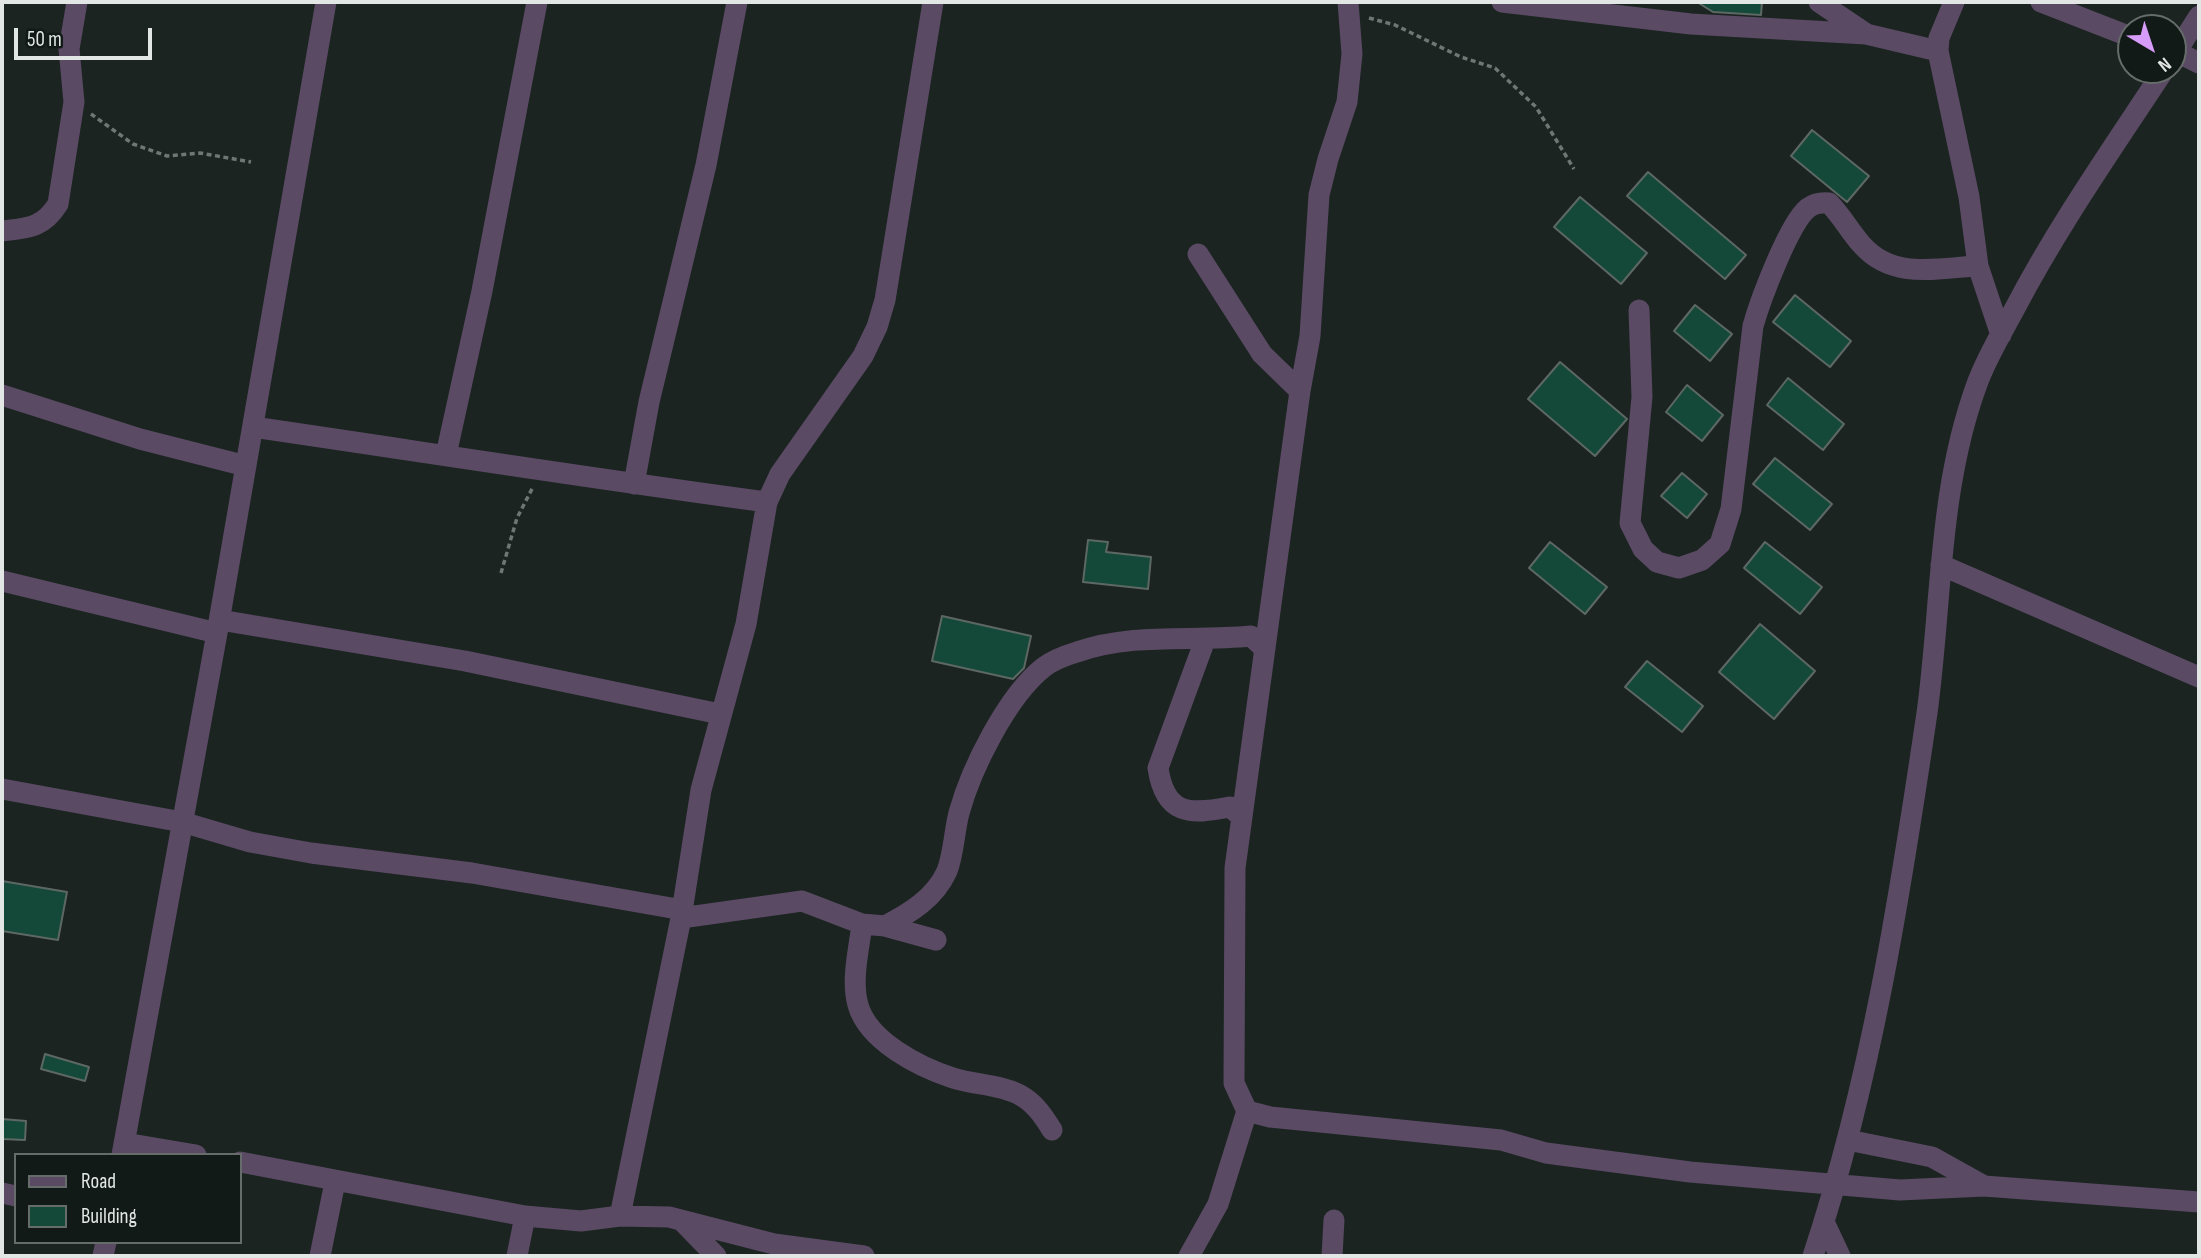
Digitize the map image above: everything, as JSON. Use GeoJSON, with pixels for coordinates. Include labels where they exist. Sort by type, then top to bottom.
{"type":"FeatureCollection","features":[{"type":"Feature","properties":{"kind":"street"},"geometry":{"type":"LineString","coordinates":[[2,231],[37,226],[49,218],[58,204],[74,102],[69,49],[77,2]]}},
{"type":"Feature","properties":{"kind":"street"},"geometry":{"type":"LineString","coordinates":[[172,1153],[124,1149],[326,2]]}},
{"type":"Feature","properties":{"kind":"street"},"geometry":{"type":"LineString","coordinates":[[446,455],[482,290],[537,2]]}},
{"type":"Feature","properties":{"kind":"street"},"geometry":{"type":"LineString","coordinates":[[634,484],[649,402],[706,165],[737,2]]}},
{"type":"Feature","properties":{"kind":"street"},"geometry":{"type":"LineString","coordinates":[[620,1216],[682,914],[701,790],[746,624],[767,502],[780,474],[863,356],[877,327],[885,300],[933,2]]}},
{"type":"Feature","properties":{"kind":"street"},"geometry":{"type":"LineString","coordinates":[[1502,2],[1691,24],[1866,34],[1938,51]]}},
{"type":"Feature","properties":{"kind":"street"},"geometry":{"type":"LineString","coordinates":[[1819,2],[1866,34]]}},
{"type":"Feature","properties":{"kind":"street"},"geometry":{"type":"LineString","coordinates":[[1954,2],[1939,38],[1938,51],[1969,197],[1978,266],[2001,335]]}},
{"type":"Feature","properties":{"kind":"street"},"geometry":{"type":"LineString","coordinates":[[2041,2],[2117,32]]}},
{"type":"Feature","properties":{"kind":"street"},"geometry":{"type":"LineString","coordinates":[[1189,1256],[1218,1204],[1247,1111],[1237,1093],[1234,1052],[1235,868],[1300,391],[1310,336],[1319,195],[1347,102],[1352,54],[1349,10]]}},
{"type":"Feature","properties":{"kind":"street"},"geometry":{"type":"LineString","coordinates":[[2187,34],[2199,16]]}},
{"type":"Feature","properties":{"kind":"street"},"geometry":{"type":"LineString","coordinates":[[1813,1256],[1848,1140],[1882,985],[1923,739],[1946,509],[1963,430],[1978,382],[2052,239],[2155,84]]}},
{"type":"Feature","properties":{"kind":"street"},"geometry":{"type":"LineString","coordinates":[[1639,310],[1642,397],[1630,523],[1643,549],[1657,562],[1679,568],[1702,560],[1720,544],[1731,509],[1756,317],[1790,234],[1805,209],[1820,202],[1829,203],[1871,255],[1887,265],[1907,270],[1978,266]]}},
{"type":"Feature","properties":{"kind":"street"},"geometry":{"type":"LineString","coordinates":[[1198,254],[1262,354],[1300,391]]}},
{"type":"Feature","properties":{"kind":"street"},"geometry":{"type":"LineString","coordinates":[[2,396],[140,439],[246,466]]}},
{"type":"Feature","properties":{"kind":"street"},"geometry":{"type":"LineString","coordinates":[[253,427],[767,502]]}},
{"type":"Feature","properties":{"kind":"street"},"geometry":{"type":"LineString","coordinates":[[1941,565],[2199,677]]}},
{"type":"Feature","properties":{"kind":"street"},"geometry":{"type":"LineString","coordinates":[[2,581],[218,626],[465,661],[720,714]]}},
{"type":"Feature","properties":{"kind":"street"},"geometry":{"type":"LineString","coordinates":[[885,926],[928,899],[947,871],[967,787],[1012,702],[1044,667],[1075,653],[1118,640],[1180,636],[1205,640],[1251,636],[1265,649]]}},
{"type":"Feature","properties":{"kind":"street"},"geometry":{"type":"LineString","coordinates":[[1205,640],[1158,768],[1161,787],[1169,801],[1184,809],[1199,813],[1230,807],[1241,816]]}},
{"type":"Feature","properties":{"kind":"street"},"geometry":{"type":"LineString","coordinates":[[2,789],[182,822],[250,842],[311,853],[472,873],[682,914],[802,901],[862,924],[885,926],[936,940]]}},
{"type":"Feature","properties":{"kind":"street"},"geometry":{"type":"LineString","coordinates":[[862,924],[856,970],[858,1004],[869,1029],[915,1062],[953,1078],[1020,1095],[1040,1111],[1052,1130]]}},
{"type":"Feature","properties":{"kind":"street"},"geometry":{"type":"LineString","coordinates":[[1247,1111],[1270,1116],[1501,1140],[1545,1153],[1690,1172],[1834,1185],[1910,1190],[1984,1186],[2195,1196]]}},
{"type":"Feature","properties":{"kind":"street"},"geometry":{"type":"LineString","coordinates":[[1848,1140],[1932,1157],[1984,1186]]}},
{"type":"Feature","properties":{"kind":"street"},"geometry":{"type":"LineString","coordinates":[[242,1162],[526,1216],[581,1221],[600,1221],[620,1216],[669,1217],[774,1244],[864,1256]]}},
{"type":"Feature","properties":{"kind":"street"},"geometry":{"type":"LineString","coordinates":[[320,1256],[335,1182]]}},
{"type":"Feature","properties":{"kind":"street"},"geometry":{"type":"LineString","coordinates":[[517,1256],[526,1216]]}},
{"type":"Feature","properties":{"kind":"street"},"geometry":{"type":"LineString","coordinates":[[1332,1256],[1334,1220]]}},
{"type":"Feature","properties":{"kind":"street"},"geometry":{"type":"LineString","coordinates":[[683,1222],[716,1256]]}},
{"type":"Feature","properties":{"kind":"street"},"geometry":{"type":"LineString","coordinates":[[1824,1222],[1840,1256]]}},
{"type":"Feature","properties":{"kind":"path"},"geometry":{"type":"LineString","coordinates":[[1349,10],[1418,34],[1461,57],[1495,68],[1536,107],[1574,169]]}},
{"type":"Feature","properties":{"kind":"path"},"geometry":{"type":"LineString","coordinates":[[74,102],[133,144],[167,156],[200,153],[251,162]]}},
{"type":"Feature","properties":{"kind":"path"},"geometry":{"type":"LineString","coordinates":[[501,573],[517,518],[544,471]]}},
{"type":"Feature","properties":{"kind":"building"},"geometry":{"type":"Polygon","coordinates":[[[1697,2],[1762,2],[1761,15],[1713,12],[1697,2]]]}},
{"type":"Feature","properties":{"kind":"building"},"geometry":{"type":"Polygon","coordinates":[[[1812,130],[1869,176],[1847,202],[1791,156],[1812,130]]]}},
{"type":"Feature","properties":{"kind":"building"},"geometry":{"type":"Polygon","coordinates":[[[1648,172],[1746,255],[1725,279],[1627,196],[1648,172]]]}},
{"type":"Feature","properties":{"kind":"building"},"geometry":{"type":"Polygon","coordinates":[[[1580,197],[1647,253],[1621,284],[1554,227],[1580,197]]]}},
{"type":"Feature","properties":{"kind":"building"},"geometry":{"type":"Polygon","coordinates":[[[1795,295],[1851,341],[1830,367],[1773,322],[1795,295]]]}},
{"type":"Feature","properties":{"kind":"building"},"geometry":{"type":"Polygon","coordinates":[[[1695,305],[1732,334],[1710,361],[1674,331],[1695,305]]]}},
{"type":"Feature","properties":{"kind":"building"},"geometry":{"type":"Polygon","coordinates":[[[1560,362],[1627,419],[1595,456],[1528,399],[1560,362]]]}},
{"type":"Feature","properties":{"kind":"building"},"geometry":{"type":"Polygon","coordinates":[[[1788,378],[1844,424],[1823,450],[1767,405],[1788,378]]]}},
{"type":"Feature","properties":{"kind":"building"},"geometry":{"type":"Polygon","coordinates":[[[1687,385],[1723,415],[1702,441],[1666,412],[1687,385]]]}},
{"type":"Feature","properties":{"kind":"building"},"geometry":{"type":"Polygon","coordinates":[[[1775,458],[1832,504],[1810,530],[1753,484],[1775,458]]]}},
{"type":"Feature","properties":{"kind":"building"},"geometry":{"type":"Polygon","coordinates":[[[1682,473],[1707,494],[1687,518],[1661,496],[1682,473]]]}},
{"type":"Feature","properties":{"kind":"building"},"geometry":{"type":"Polygon","coordinates":[[[1088,540],[1108,542],[1106,552],[1151,557],[1148,589],[1083,582],[1088,540]]]}},
{"type":"Feature","properties":{"kind":"building"},"geometry":{"type":"Polygon","coordinates":[[[1550,542],[1607,587],[1585,614],[1529,568],[1550,542]]]}},
{"type":"Feature","properties":{"kind":"building"},"geometry":{"type":"Polygon","coordinates":[[[1765,542],[1822,587],[1800,614],[1744,568],[1765,542]]]}},
{"type":"Feature","properties":{"kind":"building"},"geometry":{"type":"Polygon","coordinates":[[[942,616],[1031,636],[1024,668],[1013,679],[932,661],[942,616]]]}},
{"type":"Feature","properties":{"kind":"building"},"geometry":{"type":"Polygon","coordinates":[[[1760,624],[1815,671],[1774,719],[1719,672],[1760,624]]]}},
{"type":"Feature","properties":{"kind":"building"},"geometry":{"type":"Polygon","coordinates":[[[1647,661],[1703,706],[1682,732],[1625,687],[1647,661]]]}},
{"type":"Feature","properties":{"kind":"building"},"geometry":{"type":"Polygon","coordinates":[[[2,881],[67,892],[58,940],[2,931],[2,881]]]}},
{"type":"Feature","properties":{"kind":"building"},"geometry":{"type":"Polygon","coordinates":[[[45,1054],[89,1067],[85,1081],[41,1069],[45,1054]]]}},
{"type":"Feature","properties":{"kind":"building"},"geometry":{"type":"Polygon","coordinates":[[[2,1119],[26,1121],[25,1140],[2,1139],[2,1119]]]}}]}
